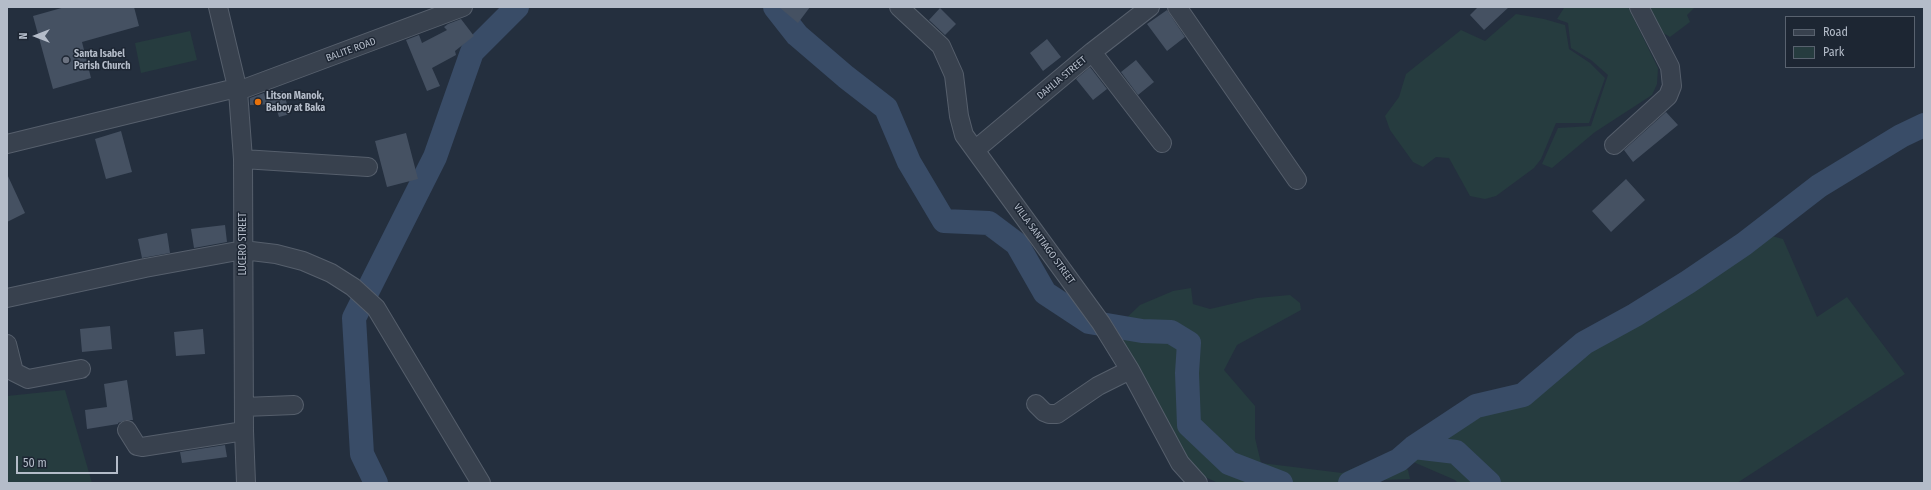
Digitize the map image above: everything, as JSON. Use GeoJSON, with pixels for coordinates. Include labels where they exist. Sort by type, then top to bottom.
{"type":"FeatureCollection","features":[{"type":"Feature","properties":{"kind":"street","name":"LUCERO STREET"},"geometry":{"type":"LineString","coordinates":[[218,7],[238,91],[243,159],[244,432],[246,483]]}},
{"type":"Feature","properties":{"kind":"street","name":"BALITE ROAD"},"geometry":{"type":"LineString","coordinates":[[7,144],[228,90],[238,91],[435,12],[463,7]]}},
{"type":"Feature","properties":{"kind":"street","name":"VILLA SANTIAGO STREET"},"geometry":{"type":"LineString","coordinates":[[899,7],[941,46],[954,75],[958,116],[964,136],[1101,323],[1113,345],[1130,370],[1180,463],[1198,483]]}},
{"type":"Feature","properties":{"kind":"street","name":"DAHLIA STREET"},"geometry":{"type":"LineString","coordinates":[[975,150],[1092,52],[1150,7]]}},
{"type":"Feature","properties":{"kind":"street"},"geometry":{"type":"LineString","coordinates":[[1176,7],[1297,180]]}},
{"type":"Feature","properties":{"kind":"street"},"geometry":{"type":"LineString","coordinates":[[1614,145],[1668,96],[1672,86],[1670,67],[1639,7]]}},
{"type":"Feature","properties":{"kind":"street"},"geometry":{"type":"LineString","coordinates":[[1092,52],[1162,143]]}},
{"type":"Feature","properties":{"kind":"street"},"geometry":{"type":"LineString","coordinates":[[243,159],[368,167]]}},
{"type":"Feature","properties":{"kind":"street"},"geometry":{"type":"LineString","coordinates":[[7,298],[145,268],[243,250],[276,254],[303,261],[330,273],[353,287],[376,308],[481,483]]}},
{"type":"Feature","properties":{"kind":"street"},"geometry":{"type":"LineString","coordinates":[[7,344],[14,372],[28,379],[81,369]]}},
{"type":"Feature","properties":{"kind":"street"},"geometry":{"type":"LineString","coordinates":[[1036,404],[1049,414],[1057,414],[1098,386],[1130,370]]}},
{"type":"Feature","properties":{"kind":"street"},"geometry":{"type":"LineString","coordinates":[[244,407],[294,405]]}},
{"type":"Feature","properties":{"kind":"street"},"geometry":{"type":"LineString","coordinates":[[127,430],[137,446],[142,447],[244,432]]}},
{"type":"Feature","properties":{"kind":"green space"},"geometry":{"type":"Polygon","coordinates":[[[1628,7],[1658,68],[1657,84],[1652,95],[1595,132],[1552,168],[1542,164],[1558,128],[1591,126],[1608,75],[1591,60],[1571,48],[1568,23],[1557,19],[1564,8],[1628,7]]]}},
{"type":"Feature","properties":{"kind":"green space"},"geometry":{"type":"Polygon","coordinates":[[[1645,7],[1695,7],[1687,15],[1690,22],[1670,37],[1658,30],[1645,7]]]}},
{"type":"Feature","properties":{"kind":"green space"},"geometry":{"type":"Polygon","coordinates":[[[1516,14],[1544,19],[1565,25],[1569,49],[1590,63],[1605,78],[1589,123],[1556,123],[1541,159],[1534,168],[1496,196],[1485,199],[1470,196],[1449,158],[1436,157],[1423,167],[1413,162],[1390,130],[1385,116],[1399,97],[1406,74],[1461,30],[1485,41],[1516,14]]]}},
{"type":"Feature","properties":{"kind":"green space"},"geometry":{"type":"Polygon","coordinates":[[[190,31],[197,60],[141,73],[135,43],[190,31]]]}},
{"type":"Feature","properties":{"kind":"green space"},"geometry":{"type":"Polygon","coordinates":[[[1749,230],[1783,239],[1817,317],[1847,297],[1905,374],[1737,483],[1458,483],[1455,480],[1411,461],[1400,450],[1468,401],[1516,387],[1749,230]]]}},
{"type":"Feature","properties":{"kind":"green space"},"geometry":{"type":"Polygon","coordinates":[[[1191,288],[1193,304],[1210,309],[1257,298],[1290,295],[1300,303],[1301,310],[1237,345],[1224,370],[1255,406],[1255,438],[1261,463],[1342,473],[1382,456],[1385,459],[1392,457],[1408,470],[1410,479],[1383,480],[1375,483],[1218,483],[1203,476],[1186,458],[1129,360],[1119,325],[1140,305],[1173,291],[1191,288]]]}},
{"type":"Feature","properties":{"kind":"green space"},"geometry":{"type":"Polygon","coordinates":[[[65,390],[92,483],[7,483],[7,396],[65,390]]]}},
{"type":"Feature","properties":{"kind":"building","name":"Santa Isabel Parish Church"},"geometry":{"type":"Polygon","coordinates":[[[65,7],[134,7],[139,26],[82,42],[91,78],[53,89],[33,16],[65,7]]]}},
{"type":"Feature","properties":{"kind":"building"},"geometry":{"type":"Polygon","coordinates":[[[779,7],[810,7],[798,23],[779,7]]]}},
{"type":"Feature","properties":{"kind":"building"},"geometry":{"type":"Polygon","coordinates":[[[1478,7],[1509,7],[1484,30],[1470,15],[1478,7]]]}},
{"type":"Feature","properties":{"kind":"building"},"geometry":{"type":"Polygon","coordinates":[[[940,8],[956,24],[945,35],[929,20],[940,8]]]}},
{"type":"Feature","properties":{"kind":"building"},"geometry":{"type":"Polygon","coordinates":[[[1167,10],[1185,37],[1167,51],[1147,24],[1167,10]]]}},
{"type":"Feature","properties":{"kind":"building"},"geometry":{"type":"Polygon","coordinates":[[[461,19],[474,36],[455,51],[456,55],[432,68],[440,86],[427,91],[406,40],[419,35],[422,43],[447,30],[444,27],[448,24],[461,19]]]}},
{"type":"Feature","properties":{"kind":"building"},"geometry":{"type":"Polygon","coordinates":[[[1047,39],[1061,57],[1043,71],[1030,53],[1047,39]]]}},
{"type":"Feature","properties":{"kind":"building"},"geometry":{"type":"Polygon","coordinates":[[[1136,60],[1154,82],[1138,95],[1121,72],[1136,60]]]}},
{"type":"Feature","properties":{"kind":"building"},"geometry":{"type":"Polygon","coordinates":[[[1090,67],[1107,89],[1093,100],[1076,79],[1090,67]]]}},
{"type":"Feature","properties":{"kind":"building"},"geometry":{"type":"Polygon","coordinates":[[[283,91],[290,114],[279,117],[275,104],[250,105],[250,98],[264,93],[265,97],[283,91]]]}},
{"type":"Feature","properties":{"kind":"building"},"geometry":{"type":"Polygon","coordinates":[[[1666,112],[1678,125],[1633,162],[1624,150],[1666,112]]]}},
{"type":"Feature","properties":{"kind":"building"},"geometry":{"type":"Polygon","coordinates":[[[121,131],[132,172],[106,179],[95,139],[121,131]]]}},
{"type":"Feature","properties":{"kind":"building"},"geometry":{"type":"Polygon","coordinates":[[[406,133],[418,179],[387,187],[375,141],[406,133]]]}},
{"type":"Feature","properties":{"kind":"building"},"geometry":{"type":"Polygon","coordinates":[[[7,174],[25,213],[7,222],[7,174]]]}},
{"type":"Feature","properties":{"kind":"building"},"geometry":{"type":"Polygon","coordinates":[[[1626,179],[1645,200],[1611,232],[1592,211],[1626,179]]]}},
{"type":"Feature","properties":{"kind":"building"},"geometry":{"type":"Polygon","coordinates":[[[225,225],[227,242],[194,248],[191,229],[225,225]]]}},
{"type":"Feature","properties":{"kind":"building"},"geometry":{"type":"Polygon","coordinates":[[[167,233],[170,253],[142,258],[138,239],[167,233]]]}},
{"type":"Feature","properties":{"kind":"building"},"geometry":{"type":"Polygon","coordinates":[[[110,326],[112,349],[82,352],[80,329],[110,326]]]}},
{"type":"Feature","properties":{"kind":"building"},"geometry":{"type":"Polygon","coordinates":[[[203,329],[205,354],[176,356],[174,332],[203,329]]]}},
{"type":"Feature","properties":{"kind":"building"},"geometry":{"type":"Polygon","coordinates":[[[127,380],[133,420],[126,420],[118,424],[87,429],[85,410],[107,407],[104,384],[127,380]]]}},
{"type":"Feature","properties":{"kind":"building"},"geometry":{"type":"Polygon","coordinates":[[[225,445],[227,457],[182,463],[180,452],[225,445]]]}},
{"type":"Feature","properties":{"kind":"waterway"},"geometry":{"type":"LineString","coordinates":[[376,483],[362,454],[354,318],[435,157],[472,52],[517,7]]}},
{"type":"Feature","properties":{"kind":"waterway"},"geometry":{"type":"LineString","coordinates":[[775,7],[797,35],[846,77],[886,108],[909,162],[944,221],[989,223],[1017,244],[1045,293],[1089,322],[1142,331],[1171,332],[1189,343],[1187,373],[1189,425],[1229,463],[1281,483]]}},
{"type":"Feature","properties":{"kind":"waterway"},"geometry":{"type":"LineString","coordinates":[[1350,483],[1399,460],[1414,447],[1476,406],[1523,395],[1584,343],[1635,315],[1688,282],[1744,244],[1819,186],[1901,136],[1924,125]]}},
{"type":"Feature","properties":{"kind":"waterway"},"geometry":{"type":"LineString","coordinates":[[1414,447],[1456,452],[1489,483]]}},
{"type":"Feature","properties":{"kind":"place","name":"Santa Isabel Parish Church"},"geometry":{"type":"Point","coordinates":[66,60]}},
{"type":"Feature","properties":{"kind":"place","name":"Litson Manok, Baboy at Baka"},"geometry":{"type":"Point","coordinates":[258,102]}}]}
